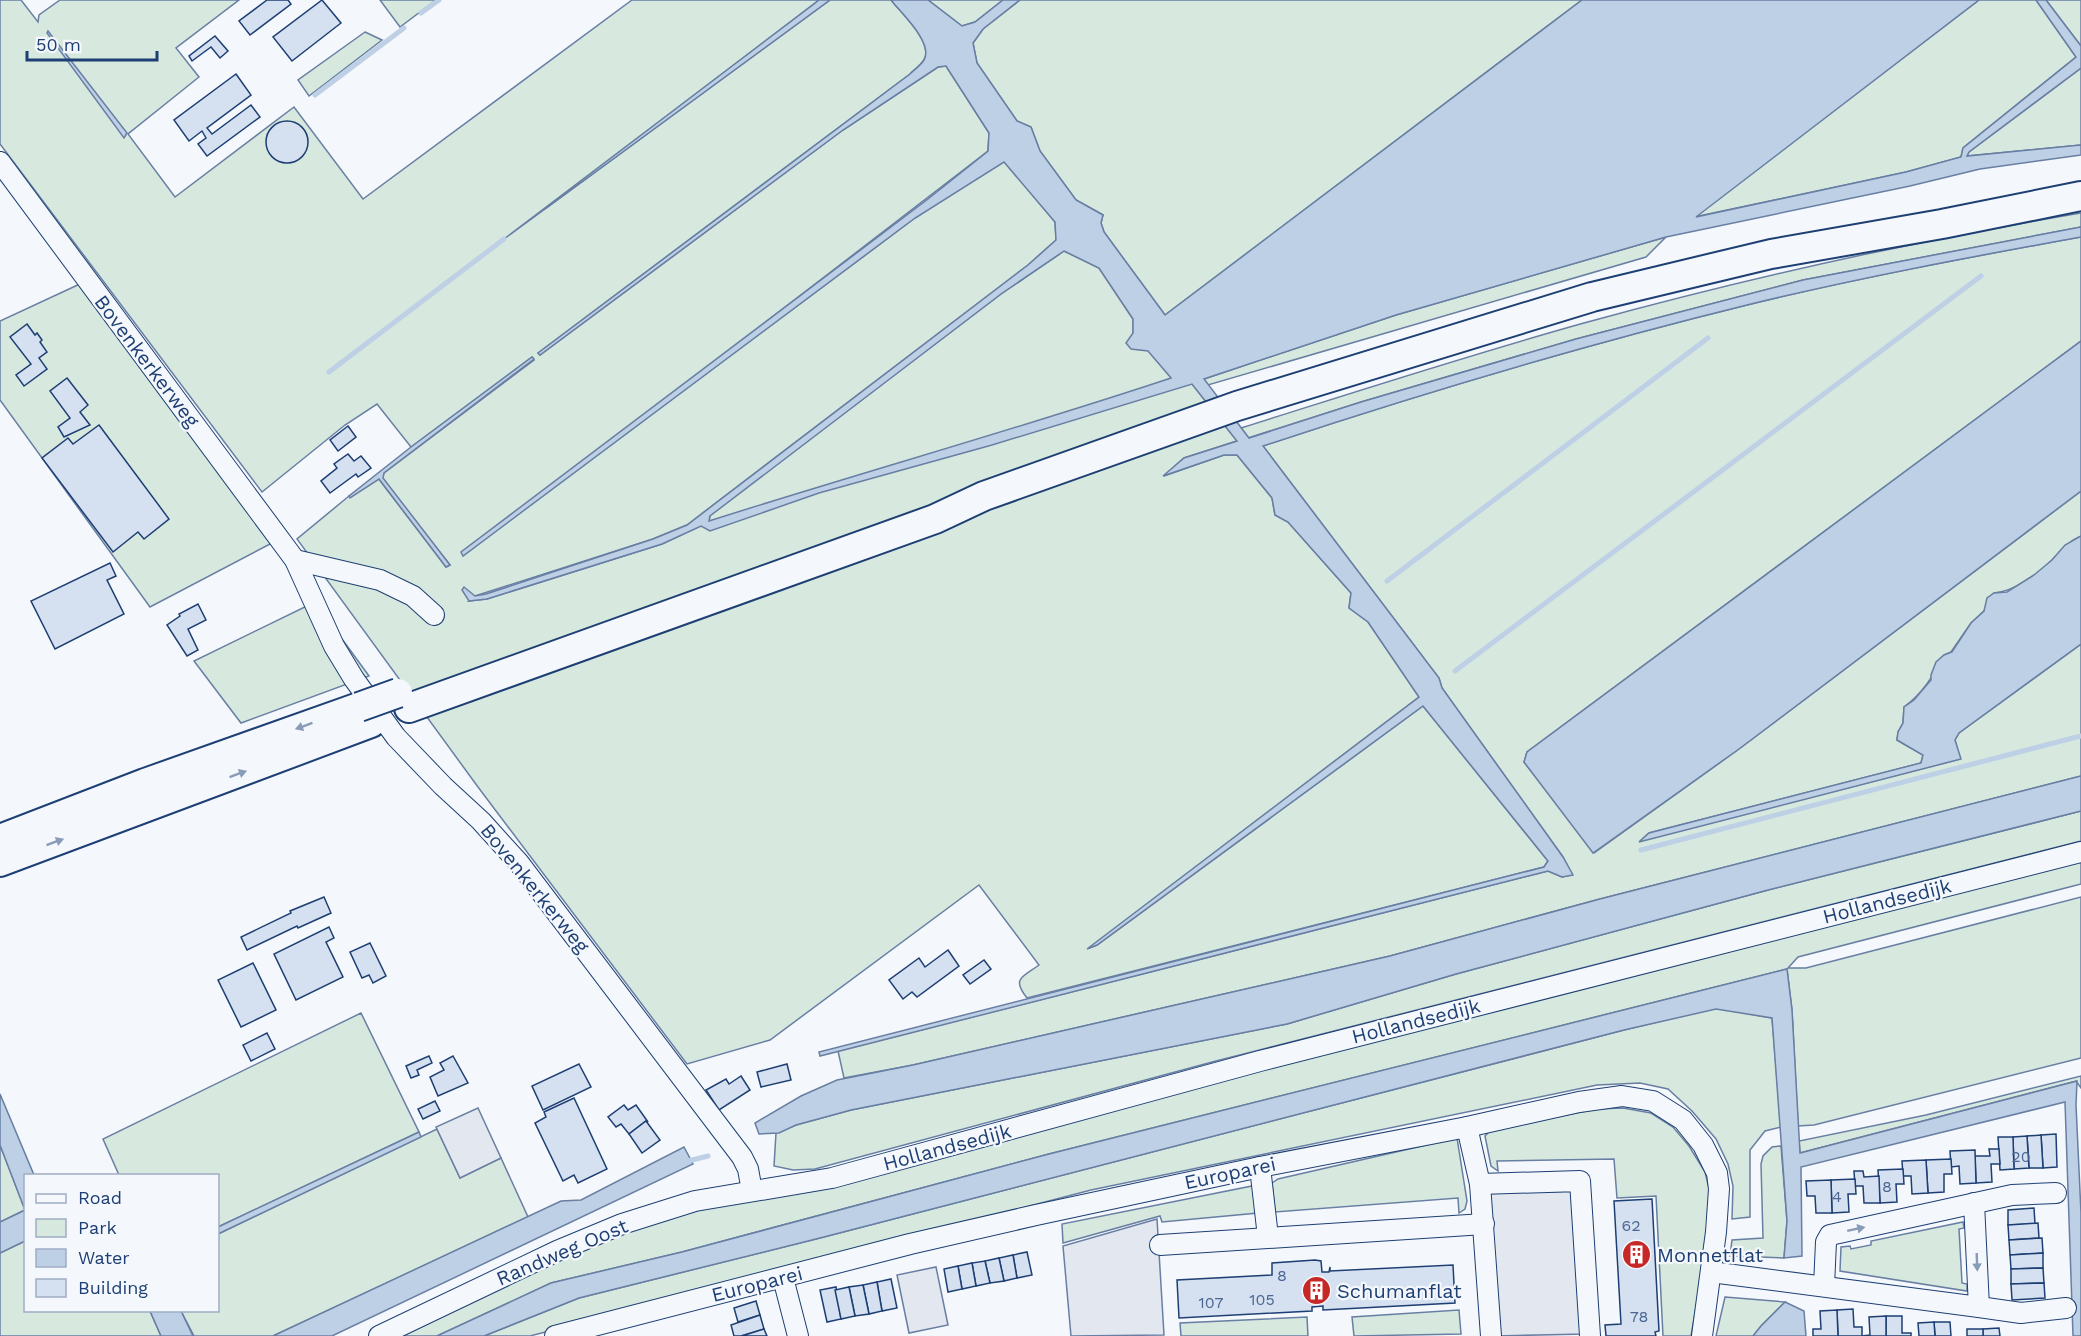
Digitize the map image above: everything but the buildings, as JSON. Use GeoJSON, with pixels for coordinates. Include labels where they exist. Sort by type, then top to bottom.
{"type":"FeatureCollection","features":[{"type":"Feature","properties":{"kind":"highway"},"geometry":{"type":"LineString","coordinates":[[0,862],[365,715],[935,519],[984,496],[1237,406],[1592,297],[1771,254],[1942,224],[2081,196]]}},
{"type":"Feature","properties":{"kind":"highway"},"geometry":{"type":"LineString","coordinates":[[0,838],[145,783],[365,715]]}},
{"type":"Feature","properties":{"kind":"street","name":"Bovenkerkerweg"},"geometry":{"type":"LineString","coordinates":[[0,162],[295,560],[334,646],[354,679],[396,737],[519,862],[742,1157],[748,1170],[752,1191]]}},
{"type":"Feature","properties":{"kind":"street"},"geometry":{"type":"LineString","coordinates":[[295,560],[380,580],[413,596],[434,615]]}},
{"type":"Feature","properties":{"kind":"street","name":"Hollandsedijk"},"geometry":{"type":"LineString","coordinates":[[752,1191],[832,1178],[1260,1061],[2081,852]]}},
{"type":"Feature","properties":{"kind":"street","name":"Europarei"},"geometry":{"type":"LineString","coordinates":[[555,1336],[983,1227],[1260,1167],[1467,1127],[1580,1102],[1622,1096],[1653,1101],[1683,1120],[1703,1145],[1717,1173],[1719,1189],[1702,1336]]}},
{"type":"Feature","properties":{"kind":"street"},"geometry":{"type":"LineString","coordinates":[[1467,1127],[1480,1184],[1491,1336]]}},
{"type":"Feature","properties":{"kind":"street"},"geometry":{"type":"LineString","coordinates":[[1260,1167],[1268,1237]]}},
{"type":"Feature","properties":{"kind":"street"},"geometry":{"type":"LineString","coordinates":[[1480,1184],[1580,1181],[1590,1336]]}},
{"type":"Feature","properties":{"kind":"street","name":"Randweg Oost"},"geometry":{"type":"LineString","coordinates":[[379,1336],[557,1251],[622,1224],[695,1201],[752,1191]]}},
{"type":"Feature","properties":{"kind":"street"},"geometry":{"type":"LineString","coordinates":[[1824,1286],[1826,1242],[1830,1235],[1974,1203],[2012,1196],[2056,1193]]}},
{"type":"Feature","properties":{"kind":"street"},"geometry":{"type":"LineString","coordinates":[[1974,1203],[1979,1307]]}},
{"type":"Feature","properties":{"kind":"street"},"geometry":{"type":"LineString","coordinates":[[1160,1245],[1484,1224]]}},
{"type":"Feature","properties":{"kind":"street"},"geometry":{"type":"LineString","coordinates":[[1711,1272],[2021,1313],[2066,1308]]}},
{"type":"Feature","properties":{"kind":"street"},"geometry":{"type":"LineString","coordinates":[[783,1278],[798,1336]]}},
{"type":"Feature","properties":{"kind":"green space"},"geometry":{"type":"Polygon","coordinates":[[[0,0],[21,0],[38,22],[39,15],[60,0],[239,0],[176,48],[199,77],[128,134],[175,197],[294,107],[363,199],[632,0],[819,0],[545,209],[830,0],[891,0],[921,37],[926,53],[919,66],[538,353],[540,355],[843,130],[938,67],[946,66],[989,133],[988,151],[463,555],[915,218],[1004,161],[1055,222],[1056,240],[1028,265],[687,525],[653,539],[475,596],[469,601],[487,599],[662,544],[709,522],[710,515],[1001,294],[1064,251],[1099,268],[1133,319],[1133,333],[1148,350],[1192,384],[1237,441],[1184,458],[1164,476],[1224,455],[1237,455],[1272,498],[1275,515],[1288,522],[1351,593],[1349,608],[1368,622],[1419,697],[1089,948],[1097,945],[1423,706],[1548,861],[1544,867],[1027,998],[1020,986],[1021,978],[1039,965],[979,885],[770,1040],[687,1064],[478,787],[297,539],[349,496],[378,478],[446,567],[450,565],[382,478],[384,473],[534,360],[532,357],[411,447],[377,404],[345,425],[262,492],[0,144],[0,0]]]}},
{"type":"Feature","properties":{"kind":"green space"},"geometry":{"type":"Polygon","coordinates":[[[380,0],[436,0],[400,27],[380,0]]]}},
{"type":"Feature","properties":{"kind":"green space"},"geometry":{"type":"Polygon","coordinates":[[[928,0],[1003,0],[975,22],[962,26],[928,0]]]}},
{"type":"Feature","properties":{"kind":"green space"},"geometry":{"type":"Polygon","coordinates":[[[1020,0],[1582,0],[1165,315],[1104,232],[1101,223],[1103,215],[1076,200],[1040,151],[1031,127],[1017,121],[977,63],[973,43],[983,29],[1020,0]]]}},
{"type":"Feature","properties":{"kind":"green space"},"geometry":{"type":"Polygon","coordinates":[[[1979,0],[2036,0],[2076,57],[1963,148],[1961,157],[1906,172],[1694,217],[1979,0]]]}},
{"type":"Feature","properties":{"kind":"green space"},"geometry":{"type":"Polygon","coordinates":[[[2046,0],[2081,0],[2081,46],[2046,0]]]}},
{"type":"Feature","properties":{"kind":"green space"},"geometry":{"type":"Polygon","coordinates":[[[365,32],[382,40],[309,96],[298,80],[365,32]]]}},
{"type":"Feature","properties":{"kind":"green space"},"geometry":{"type":"Polygon","coordinates":[[[2081,68],[2081,145],[1967,156],[1969,152],[2081,68]]]}},
{"type":"Feature","properties":{"kind":"green space"},"geometry":{"type":"Polygon","coordinates":[[[2081,213],[2081,227],[1803,280],[1576,339],[1361,402],[1248,438],[1241,428],[1498,348],[1646,307],[1894,248],[2081,213]]]}},
{"type":"Feature","properties":{"kind":"green space"},"geometry":{"type":"Polygon","coordinates":[[[1666,237],[1646,257],[1208,385],[1204,379],[1396,315],[1666,237]]]}},
{"type":"Feature","properties":{"kind":"green space"},"geometry":{"type":"Polygon","coordinates":[[[2081,237],[2081,341],[1527,752],[1524,762],[1594,853],[1739,749],[2081,491],[2081,536],[2068,544],[2033,577],[2010,589],[1994,593],[1984,611],[1971,623],[1951,652],[1944,655],[1922,690],[1904,707],[1903,723],[1897,740],[1923,755],[1921,763],[1649,833],[1640,841],[1960,759],[1955,740],[1959,733],[2081,644],[2081,776],[1600,899],[1390,956],[913,1065],[844,1078],[838,1051],[1548,871],[1562,877],[1572,875],[1563,857],[1442,688],[1439,678],[1263,446],[1383,407],[1686,320],[1871,277],[2081,237]]]}},
{"type":"Feature","properties":{"kind":"green space"},"geometry":{"type":"Polygon","coordinates":[[[82,283],[272,543],[150,607],[0,400],[0,321],[82,283]]]}},
{"type":"Feature","properties":{"kind":"green space"},"geometry":{"type":"Polygon","coordinates":[[[315,602],[369,676],[241,723],[194,661],[315,602]]]}},
{"type":"Feature","properties":{"kind":"green space"},"geometry":{"type":"Polygon","coordinates":[[[2081,811],[2081,841],[1216,1061],[815,1169],[793,1170],[774,1166],[776,1133],[851,1110],[1287,1024],[1456,974],[1768,890],[2081,811]]]}},
{"type":"Feature","properties":{"kind":"green space"},"geometry":{"type":"Polygon","coordinates":[[[2081,860],[2081,884],[1798,957],[1788,968],[1806,968],[2081,897],[2081,1058],[1814,1125],[1798,1126],[1792,1010],[1787,969],[1049,1154],[682,1252],[551,1283],[437,1336],[403,1336],[598,1241],[651,1222],[1059,1122],[2081,860]]]}},
{"type":"Feature","properties":{"kind":"green space"},"geometry":{"type":"Polygon","coordinates":[[[1716,1008],[1772,1018],[1781,1127],[1765,1131],[1750,1150],[1750,1217],[1732,1219],[1733,1186],[1728,1164],[1716,1139],[1692,1111],[1668,1089],[1640,1083],[1597,1085],[1091,1190],[530,1336],[484,1336],[579,1298],[1716,1008]]]}},
{"type":"Feature","properties":{"kind":"green space"},"geometry":{"type":"Polygon","coordinates":[[[361,1013],[419,1132],[219,1227],[219,1174],[119,1174],[103,1139],[361,1013]]]}},
{"type":"Feature","properties":{"kind":"green space"},"geometry":{"type":"Polygon","coordinates":[[[2081,1076],[2081,1088],[2076,1081],[1800,1153],[1799,1141],[1926,1115],[2081,1076]]]}},
{"type":"Feature","properties":{"kind":"green space"},"geometry":{"type":"Polygon","coordinates":[[[1623,1108],[1651,1113],[1673,1127],[1689,1146],[1705,1172],[1711,1197],[1710,1226],[1691,1336],[1663,1336],[1656,1196],[1617,1198],[1614,1159],[1497,1161],[1498,1171],[1491,1166],[1485,1136],[1491,1130],[1596,1109],[1623,1108]]]}},
{"type":"Feature","properties":{"kind":"green space"},"geometry":{"type":"Polygon","coordinates":[[[437,1129],[460,1178],[501,1158],[528,1217],[273,1336],[194,1336],[182,1312],[219,1312],[219,1234],[437,1129]]]}},
{"type":"Feature","properties":{"kind":"green space"},"geometry":{"type":"Polygon","coordinates":[[[1457,1138],[1467,1201],[1465,1209],[1459,1213],[1458,1198],[1275,1212],[1272,1183],[1278,1179],[1457,1138]]]}},
{"type":"Feature","properties":{"kind":"green space"},"geometry":{"type":"Polygon","coordinates":[[[0,1145],[24,1210],[0,1222],[0,1145]]]}},
{"type":"Feature","properties":{"kind":"green space"},"geometry":{"type":"Polygon","coordinates":[[[1781,1146],[1787,1221],[1784,1258],[1730,1256],[1732,1240],[1763,1238],[1761,1164],[1763,1156],[1772,1147],[1781,1146]]]}},
{"type":"Feature","properties":{"kind":"green space"},"geometry":{"type":"Polygon","coordinates":[[[1257,1185],[1258,1213],[1162,1222],[1160,1216],[1063,1243],[1062,1224],[1257,1185]]]}},
{"type":"Feature","properties":{"kind":"green space"},"geometry":{"type":"Polygon","coordinates":[[[1963,1222],[1964,1228],[1959,1229],[1962,1283],[1967,1284],[1967,1291],[1840,1271],[1841,1247],[1850,1246],[1851,1249],[1871,1245],[1871,1241],[1963,1222]]]}},
{"type":"Feature","properties":{"kind":"green space"},"geometry":{"type":"Polygon","coordinates":[[[24,1241],[24,1312],[150,1312],[161,1336],[0,1336],[0,1253],[24,1241]]]}},
{"type":"Feature","properties":{"kind":"green space"},"geometry":{"type":"Polygon","coordinates":[[[1725,1297],[1785,1302],[1753,1336],[1716,1336],[1725,1297]]]}},
{"type":"Feature","properties":{"kind":"green space"},"geometry":{"type":"Polygon","coordinates":[[[1459,1310],[1461,1334],[1354,1336],[1352,1317],[1459,1310]]]}},
{"type":"Feature","properties":{"kind":"green space"},"geometry":{"type":"Polygon","coordinates":[[[1307,1317],[1308,1336],[1181,1336],[1180,1323],[1307,1317]]]}},
{"type":"Feature","properties":{"kind":"shaded area"},"geometry":{"type":"Polygon","coordinates":[[[478,1108],[501,1158],[460,1178],[436,1127],[478,1108]]]}},
{"type":"Feature","properties":{"kind":"shaded area"},"geometry":{"type":"Polygon","coordinates":[[[1576,1191],[1585,1334],[1495,1336],[1489,1193],[1576,1191]]]}},
{"type":"Feature","properties":{"kind":"shaded area"},"geometry":{"type":"Polygon","coordinates":[[[1157,1219],[1164,1335],[1071,1336],[1063,1246],[1157,1219]]]}},
{"type":"Feature","properties":{"kind":"shaded area"},"geometry":{"type":"Polygon","coordinates":[[[936,1267],[948,1325],[909,1333],[897,1275],[936,1267]]]}},
{"type":"Feature","properties":{"kind":"water"},"geometry":{"type":"Polygon","coordinates":[[[819,0],[830,0],[504,239],[814,4],[819,0]]]}},
{"type":"Feature","properties":{"kind":"water"},"geometry":{"type":"Polygon","coordinates":[[[891,0],[928,0],[962,26],[975,22],[1003,0],[1020,0],[983,29],[973,43],[977,63],[1017,121],[1031,127],[1040,151],[1076,200],[1103,215],[1101,223],[1104,232],[1165,315],[1582,0],[1979,0],[1696,217],[1906,172],[1961,157],[1963,148],[2076,57],[2036,0],[2046,0],[2081,46],[2081,68],[1969,152],[1967,156],[2081,145],[2081,155],[1980,169],[1666,237],[1396,315],[1204,379],[1249,438],[1361,402],[1576,339],[1803,280],[2081,227],[2081,237],[1872,277],[1686,320],[1383,407],[1263,446],[1439,678],[1442,688],[1563,857],[1573,875],[1562,877],[1548,871],[820,1056],[819,1052],[1544,867],[1548,861],[1423,706],[1097,945],[1087,949],[1419,697],[1368,622],[1349,608],[1351,593],[1288,522],[1275,515],[1272,498],[1237,455],[1224,455],[1163,476],[1184,458],[1237,441],[1192,384],[992,445],[819,493],[710,531],[701,526],[662,544],[487,599],[469,601],[462,590],[464,587],[475,596],[486,594],[653,539],[687,525],[1028,265],[1056,240],[1055,222],[1004,162],[915,218],[463,556],[461,552],[928,199],[988,151],[989,133],[946,66],[938,67],[843,130],[540,355],[538,353],[919,66],[926,53],[921,37],[891,0]],[[1064,251],[1001,294],[710,516],[709,521],[1171,378],[1148,351],[1131,349],[1126,343],[1133,333],[1133,319],[1099,268],[1064,251]]]}},
{"type":"Feature","properties":{"kind":"water"},"geometry":{"type":"Polygon","coordinates":[[[48,31],[127,133],[124,138],[47,33],[48,31]]]}},
{"type":"Feature","properties":{"kind":"water"},"geometry":{"type":"Polygon","coordinates":[[[2081,341],[2081,491],[1739,749],[1593,853],[1524,762],[1527,752],[2081,341]]]}},
{"type":"Feature","properties":{"kind":"water"},"geometry":{"type":"Polygon","coordinates":[[[532,357],[534,359],[384,473],[383,478],[450,565],[446,567],[379,479],[350,498],[349,496],[411,447],[532,357]]]}},
{"type":"Feature","properties":{"kind":"water"},"geometry":{"type":"Polygon","coordinates":[[[2081,536],[2081,644],[1959,733],[1955,740],[1961,759],[1639,842],[1649,833],[1921,763],[1923,755],[1897,740],[1903,723],[1904,707],[1914,700],[1931,680],[1936,662],[1952,652],[1971,623],[1984,611],[1987,598],[1994,593],[2007,592],[2034,575],[2065,545],[2081,536]]]}},
{"type":"Feature","properties":{"kind":"water"},"geometry":{"type":"Polygon","coordinates":[[[2081,776],[2081,811],[1768,890],[1456,974],[1287,1024],[851,1110],[796,1125],[779,1133],[759,1134],[755,1123],[801,1096],[837,1080],[913,1065],[1390,956],[1600,899],[2081,776]]]}},
{"type":"Feature","properties":{"kind":"water"},"geometry":{"type":"Polygon","coordinates":[[[1787,969],[1792,1010],[1800,1153],[2077,1081],[2081,1213],[2081,1336],[2073,1336],[2065,1102],[1801,1167],[1802,1256],[1784,1258],[1787,1221],[1772,1018],[1716,1009],[1624,1030],[579,1298],[484,1336],[437,1336],[551,1283],[682,1252],[1049,1154],[1787,969]]]}},
{"type":"Feature","properties":{"kind":"water"},"geometry":{"type":"Polygon","coordinates":[[[0,1094],[34,1174],[24,1174],[24,1207],[0,1145],[0,1094]]]}},
{"type":"Feature","properties":{"kind":"water"},"geometry":{"type":"Polygon","coordinates":[[[419,1132],[421,1137],[219,1234],[219,1227],[419,1132]]]}},
{"type":"Feature","properties":{"kind":"water"},"geometry":{"type":"Polygon","coordinates":[[[684,1147],[693,1164],[332,1336],[273,1336],[561,1201],[581,1200],[684,1147]]]}},
{"type":"Feature","properties":{"kind":"water"},"geometry":{"type":"Polygon","coordinates":[[[24,1210],[24,1241],[0,1253],[0,1222],[24,1210]]]}},
{"type":"Feature","properties":{"kind":"water"},"geometry":{"type":"Polygon","coordinates":[[[1785,1302],[1804,1311],[1806,1336],[1753,1336],[1761,1326],[1785,1302]]]}},
{"type":"Feature","properties":{"kind":"water"},"geometry":{"type":"Polygon","coordinates":[[[150,1312],[181,1312],[193,1336],[161,1336],[150,1312]]]}},
{"type":"Feature","properties":{"kind":"waterway"},"geometry":{"type":"LineString","coordinates":[[421,13],[439,0]]}},
{"type":"Feature","properties":{"kind":"waterway"},"geometry":{"type":"LineString","coordinates":[[315,95],[404,28]]}},
{"type":"Feature","properties":{"kind":"waterway"},"geometry":{"type":"LineString","coordinates":[[329,372],[504,239]]}},
{"type":"Feature","properties":{"kind":"waterway"},"geometry":{"type":"LineString","coordinates":[[1455,671],[1981,276]]}},
{"type":"Feature","properties":{"kind":"waterway"},"geometry":{"type":"LineString","coordinates":[[1387,581],[1708,338]]}},
{"type":"Feature","properties":{"kind":"waterway"},"geometry":{"type":"LineString","coordinates":[[1641,850],[2081,736]]}},
{"type":"Feature","properties":{"kind":"waterway"},"geometry":{"type":"LineString","coordinates":[[684,1162],[708,1156]]}},
{"type":"Feature","properties":{"kind":"place","name":"Monnetflat"},"geometry":{"type":"Point","coordinates":[1636,1255]}},
{"type":"Feature","properties":{"kind":"place","name":"Schumanflat"},"geometry":{"type":"Point","coordinates":[1316,1291]}}]}
